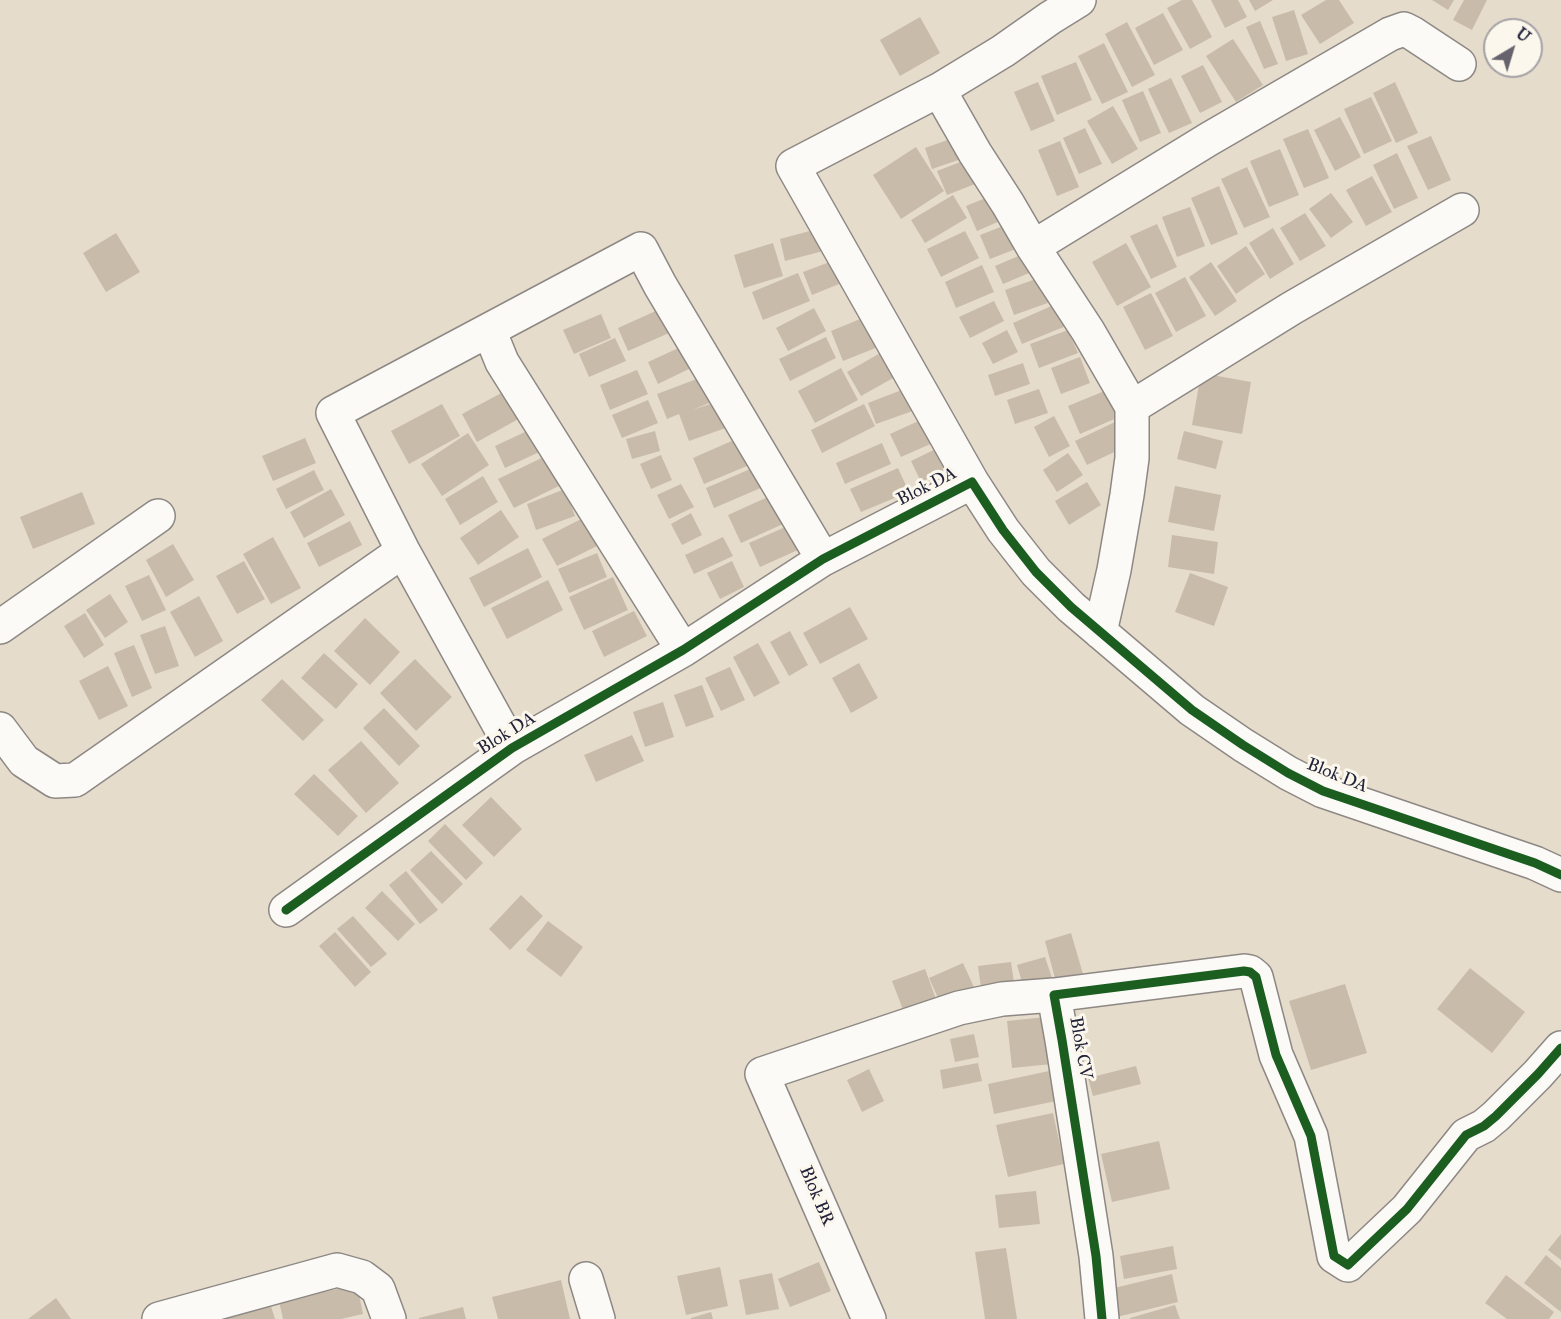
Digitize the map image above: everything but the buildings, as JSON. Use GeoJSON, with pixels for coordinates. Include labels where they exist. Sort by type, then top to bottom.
{"type":"FeatureCollection","features":[{"type":"Feature","properties":{"kind":"street"},"geometry":{"type":"LineString","coordinates":[[972,483],[793,166],[939,90],[1003,51],[1079,0]]}},
{"type":"Feature","properties":{"kind":"street"},"geometry":{"type":"LineString","coordinates":[[1033,247],[1209,139],[1390,33],[1404,29],[1459,64]]}},
{"type":"Feature","properties":{"kind":"street"},"geometry":{"type":"LineString","coordinates":[[939,90],[1033,247],[1089,331],[1132,407],[1132,458],[1114,570],[1100,632]]}},
{"type":"Feature","properties":{"kind":"street"},"geometry":{"type":"LineString","coordinates":[[1132,407],[1292,309],[1462,210]]}},
{"type":"Feature","properties":{"kind":"street"},"geometry":{"type":"LineString","coordinates":[[512,748],[403,551],[333,413],[641,249],[822,559]]}},
{"type":"Feature","properties":{"kind":"street"},"geometry":{"type":"LineString","coordinates":[[489,330],[502,362],[683,650]]}},
{"type":"Feature","properties":{"kind":"street","name":"Blok DA"},"geometry":{"type":"LineString","coordinates":[[286,910],[512,748],[683,650],[822,559],[972,483],[1003,530],[1036,572],[1100,632],[1192,710],[1288,773],[1323,791],[1535,863],[1561,875]]}},
{"type":"Feature","properties":{"kind":"street"},"geometry":{"type":"LineString","coordinates":[[0,627],[158,516]]}},
{"type":"Feature","properties":{"kind":"street"},"geometry":{"type":"LineString","coordinates":[[0,729],[24,761],[56,781],[75,780],[403,551]]}},
{"type":"Feature","properties":{"kind":"street","name":"Blok CV"},"geometry":{"type":"LineString","coordinates":[[1102,1319],[1096,1256],[1053,995],[1244,971],[1256,977],[1276,1055],[1311,1136],[1334,1256],[1348,1265],[1407,1209],[1466,1135],[1484,1126],[1496,1116],[1561,1048]]}},
{"type":"Feature","properties":{"kind":"street","name":"Blok BR"},"geometry":{"type":"LineString","coordinates":[[869,1319],[762,1074],[958,1008],[1002,999],[1053,995]]}},
{"type":"Feature","properties":{"kind":"street"},"geometry":{"type":"LineString","coordinates":[[159,1319],[337,1270],[362,1277],[378,1289],[388,1319]]}},
{"type":"Feature","properties":{"kind":"street"},"geometry":{"type":"LineString","coordinates":[[586,1279],[598,1319]]}},
{"type":"Feature","properties":{"kind":"cycle path"},"geometry":{"type":"LineString","coordinates":[[286,910],[512,748],[683,650],[823,559],[972,482],[1003,530],[1036,572],[1071,607],[1192,710],[1243,745],[1288,773],[1323,791],[1535,863],[1561,875]]}},
{"type":"Feature","properties":{"kind":"cycle path"},"geometry":{"type":"LineString","coordinates":[[1102,1319],[1096,1256],[1054,995],[1244,971],[1256,977],[1276,1055],[1311,1136],[1334,1256],[1348,1265],[1407,1209],[1466,1135],[1484,1126],[1496,1116],[1561,1048]]}}]}
